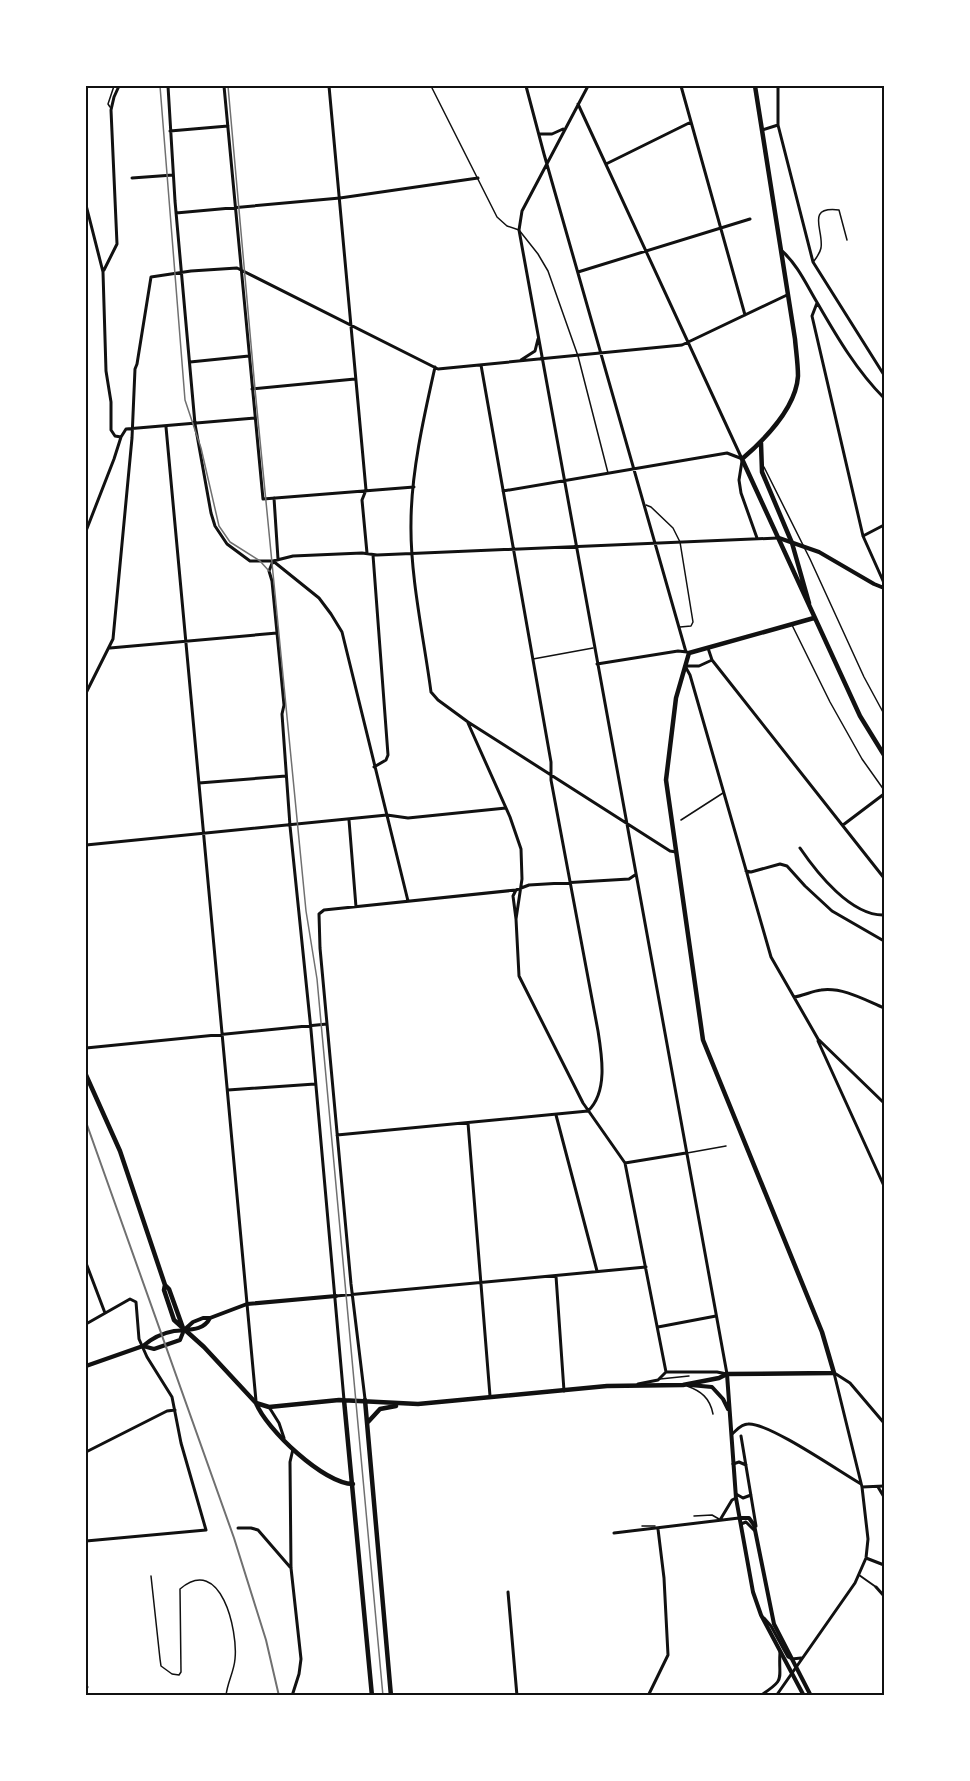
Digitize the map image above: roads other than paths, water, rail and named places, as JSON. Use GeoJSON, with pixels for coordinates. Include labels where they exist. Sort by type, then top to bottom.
{"type":"FeatureCollection","features":[{"type":"Feature","properties":{"kind":"main road"},"geometry":{"type":"LineString","coordinates":[[755,86],[798,376],[790,404],[761,443],[742,459],[860,716],[885,755]]}},
{"type":"Feature","properties":{"kind":"main road"},"geometry":{"type":"LineString","coordinates":[[761,443],[762,472],[792,543],[814,618]]}},
{"type":"Feature","properties":{"kind":"main road"},"geometry":{"type":"LineString","coordinates":[[367,1424],[370,1417],[380,1409],[405,1405],[607,1386],[683,1385],[719,1378],[726,1374],[834,1373],[822,1332],[704,1040],[666,780],[676,698],[687,653],[814,618]]}},
{"type":"Feature","properties":{"kind":"main road"},"geometry":{"type":"LineString","coordinates":[[86,1075],[120,1151],[165,1285],[164,1290],[174,1320],[204,1347],[256,1403],[261,1414],[302,1458],[325,1475],[347,1484],[353,1484]]}},
{"type":"Feature","properties":{"kind":"main road"},"geometry":{"type":"LineString","coordinates":[[344,1400],[372,1695]]}},
{"type":"Feature","properties":{"kind":"main road"},"geometry":{"type":"LineString","coordinates":[[256,1403],[269,1407],[365,1400],[405,1405]]}},
{"type":"Feature","properties":{"kind":"main road"},"geometry":{"type":"LineString","coordinates":[[365,1400],[391,1695]]}},
{"type":"Feature","properties":{"kind":"street"},"geometry":{"type":"LineString","coordinates":[[103,272],[117,244],[111,110],[119,86]]}},
{"type":"Feature","properties":{"kind":"street"},"geometry":{"type":"LineString","coordinates":[[168,86],[176,213],[195,424],[211,513],[221,537],[234,551],[250,561],[273,561],[293,556],[412,554],[778,538],[819,552],[885,588]]}},
{"type":"Feature","properties":{"kind":"street"},"geometry":{"type":"LineString","coordinates":[[224,86],[263,499],[414,487]]}},
{"type":"Feature","properties":{"kind":"street"},"geometry":{"type":"LineString","coordinates":[[329,86],[366,490],[362,500],[367,553]]}},
{"type":"Feature","properties":{"kind":"street"},"geometry":{"type":"LineString","coordinates":[[526,86],[687,653],[678,651],[597,664]]}},
{"type":"Feature","properties":{"kind":"street"},"geometry":{"type":"LineString","coordinates":[[588,86],[522,211],[519,230],[726,1374],[736,1496],[753,1592],[761,1615],[804,1695]]}},
{"type":"Feature","properties":{"kind":"street"},"geometry":{"type":"LineString","coordinates":[[681,86],[745,315]]}},
{"type":"Feature","properties":{"kind":"street"},"geometry":{"type":"LineString","coordinates":[[778,86],[778,125],[813,262],[885,375]]}},
{"type":"Feature","properties":{"kind":"street"},"geometry":{"type":"LineString","coordinates":[[578,104],[742,459],[739,480],[741,493],[758,538]]}},
{"type":"Feature","properties":{"kind":"street"},"geometry":{"type":"LineString","coordinates":[[606,164],[691,121]]}},
{"type":"Feature","properties":{"kind":"street"},"geometry":{"type":"LineString","coordinates":[[539,134],[557,133],[566,125]]}},
{"type":"Feature","properties":{"kind":"street"},"geometry":{"type":"LineString","coordinates":[[762,130],[778,125]]}},
{"type":"Feature","properties":{"kind":"street"},"geometry":{"type":"LineString","coordinates":[[170,131],[228,126]]}},
{"type":"Feature","properties":{"kind":"street"},"geometry":{"type":"LineString","coordinates":[[132,178],[173,175]]}},
{"type":"Feature","properties":{"kind":"street"},"geometry":{"type":"LineString","coordinates":[[176,213],[340,198],[478,178]]}},
{"type":"Feature","properties":{"kind":"street"},"geometry":{"type":"LineString","coordinates":[[86,205],[103,272],[106,371],[111,402],[111,430],[115,436],[121,437]]}},
{"type":"Feature","properties":{"kind":"street"},"geometry":{"type":"LineString","coordinates":[[578,272],[750,219]]}},
{"type":"Feature","properties":{"kind":"street"},"geometry":{"type":"LineString","coordinates":[[781,250],[793,261],[855,364],[885,398]]}},
{"type":"Feature","properties":{"kind":"street"},"geometry":{"type":"LineString","coordinates":[[86,693],[113,639],[133,427],[135,369],[149,282],[155,275],[230,268],[241,270],[437,368],[602,354],[688,343],[787,295]]}},
{"type":"Feature","properties":{"kind":"street"},"geometry":{"type":"LineString","coordinates":[[817,303],[812,316],[863,536],[885,583]]}},
{"type":"Feature","properties":{"kind":"street"},"geometry":{"type":"LineString","coordinates":[[519,361],[535,351],[538,337]]}},
{"type":"Feature","properties":{"kind":"street"},"geometry":{"type":"LineString","coordinates":[[190,362],[249,356]]}},
{"type":"Feature","properties":{"kind":"street"},"geometry":{"type":"LineString","coordinates":[[337,1135],[588,1111],[599,1097],[601,1051],[551,774],[482,365]]}},
{"type":"Feature","properties":{"kind":"street"},"geometry":{"type":"LineString","coordinates":[[437,368],[419,451],[411,521],[412,554],[431,692],[438,700],[468,722],[670,851],[677,850]]}},
{"type":"Feature","properties":{"kind":"street"},"geometry":{"type":"LineString","coordinates":[[252,389],[355,379]]}},
{"type":"Feature","properties":{"kind":"street"},"geometry":{"type":"LineString","coordinates":[[86,531],[126,429],[255,418]]}},
{"type":"Feature","properties":{"kind":"street"},"geometry":{"type":"LineString","coordinates":[[166,427],[256,1403]]}},
{"type":"Feature","properties":{"kind":"street"},"geometry":{"type":"LineString","coordinates":[[503,491],[727,453],[742,459]]}},
{"type":"Feature","properties":{"kind":"street"},"geometry":{"type":"LineString","coordinates":[[274,498],[278,559]]}},
{"type":"Feature","properties":{"kind":"street"},"geometry":{"type":"LineString","coordinates":[[863,536],[885,525]]}},
{"type":"Feature","properties":{"kind":"street"},"geometry":{"type":"LineString","coordinates":[[373,555],[388,756],[386,760],[374,767]]}},
{"type":"Feature","properties":{"kind":"street"},"geometry":{"type":"LineString","coordinates":[[273,561],[269,571],[284,705],[282,714],[290,826],[311,1026],[344,1400]]}},
{"type":"Feature","properties":{"kind":"street"},"geometry":{"type":"LineString","coordinates":[[273,561],[319,598],[332,614],[342,632],[408,901]]}},
{"type":"Feature","properties":{"kind":"street"},"geometry":{"type":"LineString","coordinates":[[110,648],[277,633]]}},
{"type":"Feature","properties":{"kind":"street"},"geometry":{"type":"LineString","coordinates":[[707,647],[712,660],[885,878]]}},
{"type":"Feature","properties":{"kind":"street"},"geometry":{"type":"LineString","coordinates":[[712,660],[699,666],[685,666],[690,675],[771,957],[818,1039],[885,1186]]}},
{"type":"Feature","properties":{"kind":"street"},"geometry":{"type":"LineString","coordinates":[[468,722],[506,808],[521,849],[522,888],[516,920]]}},
{"type":"Feature","properties":{"kind":"street"},"geometry":{"type":"LineString","coordinates":[[199,783],[286,776]]}},
{"type":"Feature","properties":{"kind":"street"},"geometry":{"type":"LineString","coordinates":[[843,825],[885,791]]}},
{"type":"Feature","properties":{"kind":"street"},"geometry":{"type":"LineString","coordinates":[[86,845],[387,815],[408,818],[506,808]]}},
{"type":"Feature","properties":{"kind":"street"},"geometry":{"type":"LineString","coordinates":[[349,820],[356,907]]}},
{"type":"Feature","properties":{"kind":"street"},"geometry":{"type":"LineString","coordinates":[[800,848],[821,877],[836,891],[869,913],[885,915]]}},
{"type":"Feature","properties":{"kind":"street"},"geometry":{"type":"LineString","coordinates":[[746,871],[751,872],[780,864],[787,866],[832,911],[885,941]]}},
{"type":"Feature","properties":{"kind":"street"},"geometry":{"type":"LineString","coordinates":[[365,1400],[352,1294],[320,948],[319,914],[324,910],[516,890],[529,885],[629,879],[634,875]]}},
{"type":"Feature","properties":{"kind":"street"},"geometry":{"type":"LineString","coordinates":[[516,890],[513,896],[519,976],[588,1111],[625,1163],[666,1372]]}},
{"type":"Feature","properties":{"kind":"street"},"geometry":{"type":"LineString","coordinates":[[794,997],[833,989],[885,1008]]}},
{"type":"Feature","properties":{"kind":"street"},"geometry":{"type":"LineString","coordinates":[[86,1048],[327,1024]]}},
{"type":"Feature","properties":{"kind":"street"},"geometry":{"type":"LineString","coordinates":[[818,1039],[885,1103]]}},
{"type":"Feature","properties":{"kind":"street"},"geometry":{"type":"LineString","coordinates":[[228,1090],[316,1084]]}},
{"type":"Feature","properties":{"kind":"street"},"geometry":{"type":"LineString","coordinates":[[556,1115],[597,1271]]}},
{"type":"Feature","properties":{"kind":"street"},"geometry":{"type":"LineString","coordinates":[[468,1123],[490,1396]]}},
{"type":"Feature","properties":{"kind":"street"},"geometry":{"type":"LineString","coordinates":[[625,1163],[686,1153]]}},
{"type":"Feature","properties":{"kind":"street"},"geometry":{"type":"LineString","coordinates":[[86,1263],[105,1313]]}},
{"type":"Feature","properties":{"kind":"street"},"geometry":{"type":"LineString","coordinates":[[143,1346],[154,1349],[180,1340],[184,1330],[193,1322],[247,1304],[646,1267]]}},
{"type":"Feature","properties":{"kind":"street"},"geometry":{"type":"LineString","coordinates":[[556,1276],[564,1391]]}},
{"type":"Feature","properties":{"kind":"street"},"geometry":{"type":"LineString","coordinates":[[86,1324],[130,1299],[136,1302],[139,1339],[147,1357],[172,1397],[181,1443],[206,1530],[86,1541]]}},
{"type":"Feature","properties":{"kind":"street"},"geometry":{"type":"LineString","coordinates":[[658,1327],[716,1316]]}},
{"type":"Feature","properties":{"kind":"street"},"geometry":{"type":"LineString","coordinates":[[86,1366],[143,1346],[150,1340],[172,1331],[198,1328],[207,1323],[210,1318]]}},
{"type":"Feature","properties":{"kind":"street"},"geometry":{"type":"LineString","coordinates":[[634,1386],[658,1380],[666,1372],[726,1374]]}},
{"type":"Feature","properties":{"kind":"street"},"geometry":{"type":"LineString","coordinates":[[834,1373],[850,1383],[885,1423]]}},
{"type":"Feature","properties":{"kind":"street"},"geometry":{"type":"LineString","coordinates":[[776,1695],[859,1575],[866,1558],[868,1539],[861,1486],[834,1373]]}},
{"type":"Feature","properties":{"kind":"street"},"geometry":{"type":"LineString","coordinates":[[683,1385],[712,1388],[723,1399],[729,1412]]}},
{"type":"Feature","properties":{"kind":"street"},"geometry":{"type":"LineString","coordinates":[[269,1407],[279,1423],[285,1440]]}},
{"type":"Feature","properties":{"kind":"street"},"geometry":{"type":"LineString","coordinates":[[86,1452],[166,1411],[175,1410]]}},
{"type":"Feature","properties":{"kind":"street"},"geometry":{"type":"LineString","coordinates":[[731,1436],[744,1425],[754,1425],[790,1440],[861,1486],[885,1486]]}},
{"type":"Feature","properties":{"kind":"street"},"geometry":{"type":"LineString","coordinates":[[741,1436],[774,1624],[811,1695]]}},
{"type":"Feature","properties":{"kind":"street"},"geometry":{"type":"LineString","coordinates":[[292,1695],[301,1659],[291,1568],[290,1461],[293,1449]]}},
{"type":"Feature","properties":{"kind":"street"},"geometry":{"type":"LineString","coordinates":[[733,1465],[739,1462],[746,1465]]}},
{"type":"Feature","properties":{"kind":"street"},"geometry":{"type":"LineString","coordinates":[[878,1487],[885,1497]]}},
{"type":"Feature","properties":{"kind":"street"},"geometry":{"type":"LineString","coordinates":[[736,1496],[743,1498],[751,1495]]}},
{"type":"Feature","properties":{"kind":"street"},"geometry":{"type":"LineString","coordinates":[[719,1520],[736,1496]]}},
{"type":"Feature","properties":{"kind":"street"},"geometry":{"type":"LineString","coordinates":[[614,1533],[749,1518],[757,1534]]}},
{"type":"Feature","properties":{"kind":"street"},"geometry":{"type":"LineString","coordinates":[[741,1525],[744,1522],[748,1523],[757,1534]]}},
{"type":"Feature","properties":{"kind":"street"},"geometry":{"type":"LineString","coordinates":[[238,1528],[258,1530],[291,1568]]}},
{"type":"Feature","properties":{"kind":"street"},"geometry":{"type":"LineString","coordinates":[[648,1695],[668,1655],[664,1578],[658,1529]]}},
{"type":"Feature","properties":{"kind":"street"},"geometry":{"type":"LineString","coordinates":[[866,1558],[885,1565]]}},
{"type":"Feature","properties":{"kind":"street"},"geometry":{"type":"LineString","coordinates":[[859,1575],[885,1596]]}},
{"type":"Feature","properties":{"kind":"street"},"geometry":{"type":"LineString","coordinates":[[508,1592],[517,1695]]}},
{"type":"Feature","properties":{"kind":"street"},"geometry":{"type":"LineString","coordinates":[[761,1615],[771,1626],[788,1657],[803,1658]]}},
{"type":"Feature","properties":{"kind":"street"},"geometry":{"type":"LineString","coordinates":[[760,1695],[777,1685],[781,1679],[780,1652]]}},
{"type":"Feature","properties":{"kind":"lane"},"geometry":{"type":"LineString","coordinates":[[111,110],[108,104],[114,86]]}},
{"type":"Feature","properties":{"kind":"lane"},"geometry":{"type":"LineString","coordinates":[[430,86],[499,219],[512,229],[519,230],[548,271],[578,356],[608,473]]}},
{"type":"Feature","properties":{"kind":"lane"},"geometry":{"type":"LineString","coordinates":[[813,262],[821,246],[817,220],[825,210],[839,210],[847,240]]}},
{"type":"Feature","properties":{"kind":"lane"},"geometry":{"type":"LineString","coordinates":[[761,464],[768,472],[864,677],[885,714]]}},
{"type":"Feature","properties":{"kind":"lane"},"geometry":{"type":"LineString","coordinates":[[645,505],[651,507],[673,528],[680,542],[693,622],[691,626],[679,627]]}},
{"type":"Feature","properties":{"kind":"lane"},"geometry":{"type":"LineString","coordinates":[[792,624],[830,702],[862,759],[885,791]]}},
{"type":"Feature","properties":{"kind":"lane"},"geometry":{"type":"LineString","coordinates":[[533,659],[594,648]]}},
{"type":"Feature","properties":{"kind":"lane"},"geometry":{"type":"LineString","coordinates":[[681,820],[724,793]]}},
{"type":"Feature","properties":{"kind":"lane"},"geometry":{"type":"LineString","coordinates":[[686,1153],[726,1146]]}},
{"type":"Feature","properties":{"kind":"lane"},"geometry":{"type":"LineString","coordinates":[[658,1380],[688,1376]]}},
{"type":"Feature","properties":{"kind":"lane"},"geometry":{"type":"LineString","coordinates":[[683,1385],[704,1395],[711,1404],[713,1414]]}},
{"type":"Feature","properties":{"kind":"lane"},"geometry":{"type":"LineString","coordinates":[[694,1516],[712,1515],[719,1520]]}},
{"type":"Feature","properties":{"kind":"lane"},"geometry":{"type":"LineString","coordinates":[[642,1526],[655,1526],[658,1529]]}},
{"type":"Feature","properties":{"kind":"lane"},"geometry":{"type":"LineString","coordinates":[[151,1576],[159,1659],[161,1666],[172,1674],[179,1675],[181,1672],[180,1589],[188,1582],[204,1579],[220,1592],[236,1644],[233,1674],[226,1695]]}},
{"type":"Feature","properties":{"kind":"tram line"},"geometry":{"type":"LineString","coordinates":[[160,86],[185,400],[201,448],[219,526],[230,542],[260,561],[269,571]]}},
{"type":"Feature","properties":{"kind":"tram line"},"geometry":{"type":"LineString","coordinates":[[228,86],[306,911],[317,979],[383,1696]]}},
{"type":"Feature","properties":{"kind":"railway"},"geometry":{"type":"LineString","coordinates":[[86,1122],[234,1538],[266,1640],[279,1696]]}}]}
